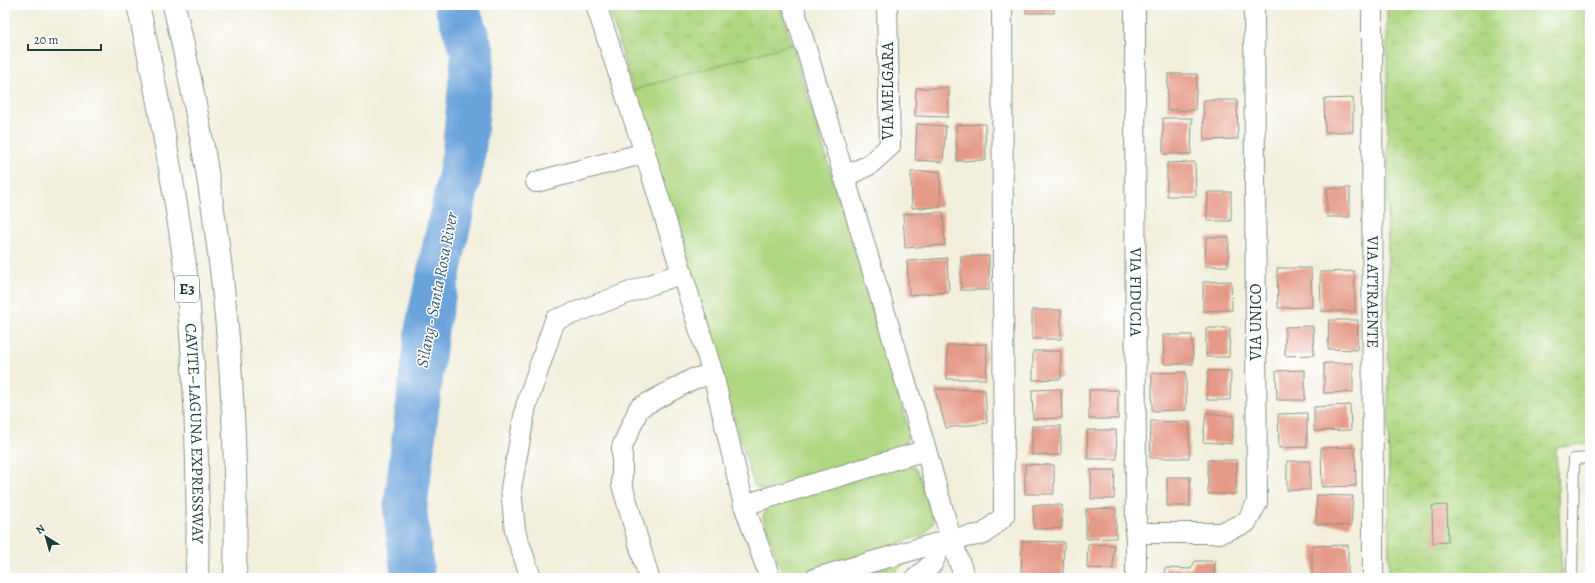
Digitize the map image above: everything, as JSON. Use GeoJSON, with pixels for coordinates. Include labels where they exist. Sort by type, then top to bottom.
{"type":"FeatureCollection","features":[{"type":"Feature","properties":{"kind":"highway","name":"CAVITE–LAGUNA EXPRESSWAY"},"geometry":{"type":"LineString","coordinates":[[138,5],[149,51],[161,116],[176,205],[188,292],[195,388],[198,521],[197,578]]}},
{"type":"Feature","properties":{"kind":"highway","name":"E3"},"geometry":{"type":"LineString","coordinates":[[174,5],[198,116],[212,204],[224,297],[232,401],[236,530],[235,578]]}},
{"type":"Feature","properties":{"kind":"street"},"geometry":{"type":"LineString","coordinates":[[596,5],[713,374],[744,505],[770,578]]}},
{"type":"Feature","properties":{"kind":"street"},"geometry":{"type":"LineString","coordinates":[[793,5],[926,450],[946,541],[965,578]]}},
{"type":"Feature","properties":{"kind":"street","name":"VIA MELGARA"},"geometry":{"type":"LineString","coordinates":[[844,177],[869,165],[890,146],[887,5]]}},
{"type":"Feature","properties":{"kind":"street"},"geometry":{"type":"LineString","coordinates":[[816,578],[946,541],[984,534],[1004,516],[1002,5]]}},
{"type":"Feature","properties":{"kind":"street","name":"VIA FIDUCIA"},"geometry":{"type":"LineString","coordinates":[[1135,5],[1136,578]]}},
{"type":"Feature","properties":{"kind":"street","name":"VIA UNICO"},"geometry":{"type":"LineString","coordinates":[[1135,533],[1220,533],[1246,523],[1257,503],[1254,5]]}},
{"type":"Feature","properties":{"kind":"street","name":"VIA ATTRAENTE"},"geometry":{"type":"LineString","coordinates":[[1372,5],[1372,578]]}},
{"type":"Feature","properties":{"kind":"street"},"geometry":{"type":"LineString","coordinates":[[536,182],[644,153]]}},
{"type":"Feature","properties":{"kind":"street"},"geometry":{"type":"LineString","coordinates":[[531,578],[515,530],[511,488],[526,406],[555,320],[682,273]]}},
{"type":"Feature","properties":{"kind":"street"},"geometry":{"type":"LineString","coordinates":[[649,578],[622,485],[622,447],[639,408],[693,379],[713,374]]}},
{"type":"Feature","properties":{"kind":"street"},"geometry":{"type":"LineString","coordinates":[[744,505],[926,450]]}},
{"type":"Feature","properties":{"kind":"street"},"geometry":{"type":"LineString","coordinates":[[916,578],[932,564],[946,541]]}},
{"type":"Feature","properties":{"kind":"lane"},"geometry":{"type":"LineString","coordinates":[[1572,578],[1574,459],[1590,458]]}},
{"type":"Feature","properties":{"kind":"green space"},"geometry":{"type":"Polygon","coordinates":[[[608,5],[780,5],[792,44],[633,90],[608,5]]]}},
{"type":"Feature","properties":{"kind":"green space"},"geometry":{"type":"Polygon","coordinates":[[[1387,5],[1585,5],[1590,114],[1590,443],[1556,448],[1562,578],[1389,578],[1387,5]]]}},
{"type":"Feature","properties":{"kind":"green space"},"geometry":{"type":"Polygon","coordinates":[[[792,44],[909,431],[906,442],[902,448],[764,491],[754,485],[633,90],[792,44]]]}},
{"type":"Feature","properties":{"kind":"green space"},"geometry":{"type":"Polygon","coordinates":[[[905,465],[914,467],[919,475],[934,521],[924,535],[792,577],[784,574],[780,568],[763,517],[768,506],[905,465]]]}},
{"type":"Feature","properties":{"kind":"green space"},"geometry":{"type":"Polygon","coordinates":[[[914,555],[888,578],[841,578],[914,555]]]}},
{"type":"Feature","properties":{"kind":"building"},"geometry":{"type":"Polygon","coordinates":[[[1026,5],[1054,5],[1054,13],[1026,13],[1026,5]]]}},
{"type":"Feature","properties":{"kind":"building"},"geometry":{"type":"Polygon","coordinates":[[[1168,74],[1197,74],[1195,110],[1167,110],[1168,74]]]}},
{"type":"Feature","properties":{"kind":"building"},"geometry":{"type":"Polygon","coordinates":[[[916,88],[949,88],[948,117],[915,116],[916,88]]]}},
{"type":"Feature","properties":{"kind":"building"},"geometry":{"type":"Polygon","coordinates":[[[1353,98],[1353,132],[1325,132],[1324,99],[1353,98]]]}},
{"type":"Feature","properties":{"kind":"building"},"geometry":{"type":"Polygon","coordinates":[[[1203,100],[1237,100],[1238,139],[1204,140],[1203,100]]]}},
{"type":"Feature","properties":{"kind":"building"},"geometry":{"type":"Polygon","coordinates":[[[1163,118],[1192,118],[1191,154],[1163,154],[1163,118]]]}},
{"type":"Feature","properties":{"kind":"building"},"geometry":{"type":"Polygon","coordinates":[[[917,124],[946,126],[943,162],[915,160],[917,124]]]}},
{"type":"Feature","properties":{"kind":"building"},"geometry":{"type":"Polygon","coordinates":[[[985,124],[986,160],[957,161],[956,125],[985,124]]]}},
{"type":"Feature","properties":{"kind":"building"},"geometry":{"type":"Polygon","coordinates":[[[1195,162],[1196,196],[1167,196],[1167,163],[1195,162]]]}},
{"type":"Feature","properties":{"kind":"building"},"geometry":{"type":"Polygon","coordinates":[[[940,171],[941,207],[912,208],[911,172],[940,171]]]}},
{"type":"Feature","properties":{"kind":"building"},"geometry":{"type":"Polygon","coordinates":[[[1327,188],[1350,188],[1350,217],[1327,217],[1327,188]]]}},
{"type":"Feature","properties":{"kind":"building"},"geometry":{"type":"Polygon","coordinates":[[[1208,192],[1231,192],[1231,221],[1207,221],[1208,192]]]}},
{"type":"Feature","properties":{"kind":"building"},"geometry":{"type":"Polygon","coordinates":[[[943,212],[945,245],[905,248],[903,214],[943,212]]]}},
{"type":"Feature","properties":{"kind":"building"},"geometry":{"type":"Polygon","coordinates":[[[1206,237],[1229,237],[1228,266],[1205,266],[1206,237]]]}},
{"type":"Feature","properties":{"kind":"building"},"geometry":{"type":"Polygon","coordinates":[[[961,256],[989,256],[989,290],[961,290],[961,256]]]}},
{"type":"Feature","properties":{"kind":"building"},"geometry":{"type":"Polygon","coordinates":[[[947,258],[949,292],[909,295],[907,261],[947,258]]]}},
{"type":"Feature","properties":{"kind":"building"},"geometry":{"type":"Polygon","coordinates":[[[1277,268],[1311,268],[1312,307],[1278,308],[1277,268]]]}},
{"type":"Feature","properties":{"kind":"building"},"geometry":{"type":"Polygon","coordinates":[[[1354,271],[1355,311],[1321,311],[1320,272],[1354,271]]]}},
{"type":"Feature","properties":{"kind":"building"},"geometry":{"type":"Polygon","coordinates":[[[1231,281],[1232,310],[1203,311],[1203,282],[1231,281]]]}},
{"type":"Feature","properties":{"kind":"building"},"geometry":{"type":"Polygon","coordinates":[[[1032,310],[1061,310],[1061,339],[1032,339],[1032,310]]]}},
{"type":"Feature","properties":{"kind":"building"},"geometry":{"type":"Polygon","coordinates":[[[1329,320],[1358,320],[1357,350],[1328,349],[1329,320]]]}},
{"type":"Feature","properties":{"kind":"building"},"geometry":{"type":"Polygon","coordinates":[[[1313,326],[1314,355],[1285,356],[1285,327],[1313,326]]]}},
{"type":"Feature","properties":{"kind":"building"},"geometry":{"type":"Polygon","coordinates":[[[1206,328],[1230,328],[1229,357],[1206,357],[1206,328]]]}},
{"type":"Feature","properties":{"kind":"building"},"geometry":{"type":"Polygon","coordinates":[[[1163,335],[1192,335],[1193,364],[1164,364],[1163,335]]]}},
{"type":"Feature","properties":{"kind":"building"},"geometry":{"type":"Polygon","coordinates":[[[987,344],[986,379],[947,379],[947,345],[987,344]]]}},
{"type":"Feature","properties":{"kind":"building"},"geometry":{"type":"Polygon","coordinates":[[[1033,351],[1061,351],[1061,379],[1033,380],[1033,351]]]}},
{"type":"Feature","properties":{"kind":"building"},"geometry":{"type":"Polygon","coordinates":[[[1324,363],[1353,363],[1353,392],[1324,393],[1324,363]]]}},
{"type":"Feature","properties":{"kind":"building"},"geometry":{"type":"Polygon","coordinates":[[[1305,370],[1305,400],[1277,400],[1276,371],[1305,370]]]}},
{"type":"Feature","properties":{"kind":"building"},"geometry":{"type":"Polygon","coordinates":[[[1208,371],[1231,371],[1230,400],[1207,400],[1208,371]]]}},
{"type":"Feature","properties":{"kind":"building"},"geometry":{"type":"Polygon","coordinates":[[[1186,372],[1186,410],[1152,411],[1152,373],[1186,372]]]}},
{"type":"Feature","properties":{"kind":"building"},"geometry":{"type":"Polygon","coordinates":[[[935,389],[985,390],[987,423],[946,428],[935,389]]]}},
{"type":"Feature","properties":{"kind":"building"},"geometry":{"type":"Polygon","coordinates":[[[1061,389],[1062,418],[1033,419],[1032,390],[1061,389]]]}},
{"type":"Feature","properties":{"kind":"building"},"geometry":{"type":"Polygon","coordinates":[[[1089,390],[1118,390],[1118,419],[1089,419],[1089,390]]]}},
{"type":"Feature","properties":{"kind":"building"},"geometry":{"type":"Polygon","coordinates":[[[1350,405],[1351,430],[1314,431],[1314,407],[1350,405]]]}},
{"type":"Feature","properties":{"kind":"building"},"geometry":{"type":"Polygon","coordinates":[[[1206,413],[1234,416],[1232,444],[1203,442],[1206,413]]]}},
{"type":"Feature","properties":{"kind":"building"},"geometry":{"type":"Polygon","coordinates":[[[1307,413],[1307,447],[1279,448],[1278,414],[1307,413]]]}},
{"type":"Feature","properties":{"kind":"building"},"geometry":{"type":"Polygon","coordinates":[[[1151,421],[1190,422],[1189,458],[1150,458],[1151,421]]]}},
{"type":"Feature","properties":{"kind":"building"},"geometry":{"type":"Polygon","coordinates":[[[1032,426],[1061,426],[1061,455],[1032,455],[1032,426]]]}},
{"type":"Feature","properties":{"kind":"building"},"geometry":{"type":"Polygon","coordinates":[[[1087,430],[1116,430],[1117,459],[1088,459],[1087,430]]]}},
{"type":"Feature","properties":{"kind":"building"},"geometry":{"type":"Polygon","coordinates":[[[1355,447],[1356,486],[1322,487],[1321,448],[1355,447]]]}},
{"type":"Feature","properties":{"kind":"building"},"geometry":{"type":"Polygon","coordinates":[[[1208,460],[1237,460],[1236,494],[1208,494],[1208,460]]]}},
{"type":"Feature","properties":{"kind":"building"},"geometry":{"type":"Polygon","coordinates":[[[1287,461],[1310,461],[1310,490],[1287,490],[1287,461]]]}},
{"type":"Feature","properties":{"kind":"building"},"geometry":{"type":"Polygon","coordinates":[[[1025,464],[1054,465],[1054,494],[1025,494],[1025,464]]]}},
{"type":"Feature","properties":{"kind":"building"},"geometry":{"type":"Polygon","coordinates":[[[1091,470],[1115,470],[1114,499],[1091,499],[1091,470]]]}},
{"type":"Feature","properties":{"kind":"building"},"geometry":{"type":"Polygon","coordinates":[[[1167,477],[1190,477],[1190,506],[1167,506],[1167,477]]]}},
{"type":"Feature","properties":{"kind":"building"},"geometry":{"type":"Polygon","coordinates":[[[1317,495],[1353,496],[1351,526],[1316,524],[1317,495]]]}},
{"type":"Feature","properties":{"kind":"building"},"geometry":{"type":"Polygon","coordinates":[[[1033,505],[1062,505],[1062,528],[1034,529],[1033,505]]]}},
{"type":"Feature","properties":{"kind":"building"},"geometry":{"type":"Polygon","coordinates":[[[1447,505],[1448,542],[1433,543],[1432,506],[1447,505]]]}},
{"type":"Feature","properties":{"kind":"building"},"geometry":{"type":"Polygon","coordinates":[[[1116,508],[1116,538],[1086,539],[1086,509],[1116,508]]]}},
{"type":"Feature","properties":{"kind":"building"},"geometry":{"type":"Polygon","coordinates":[[[1022,541],[1064,542],[1063,576],[1021,575],[1022,541]]]}},
{"type":"Feature","properties":{"kind":"building"},"geometry":{"type":"Polygon","coordinates":[[[1088,544],[1114,545],[1113,569],[1087,568],[1088,544]]]}},
{"type":"Feature","properties":{"kind":"building"},"geometry":{"type":"Polygon","coordinates":[[[1348,545],[1348,578],[1312,578],[1312,546],[1348,545]]]}},
{"type":"Feature","properties":{"kind":"building"},"geometry":{"type":"Polygon","coordinates":[[[1195,561],[1215,561],[1214,578],[1164,578],[1165,568],[1191,569],[1195,561]]]}},
{"type":"Feature","properties":{"kind":"waterway","name":"Silang - Santa Rosa River"},"geometry":{"type":"LineString","coordinates":[[413,578],[405,510],[427,327],[463,160],[473,53],[456,5]]}}]}
